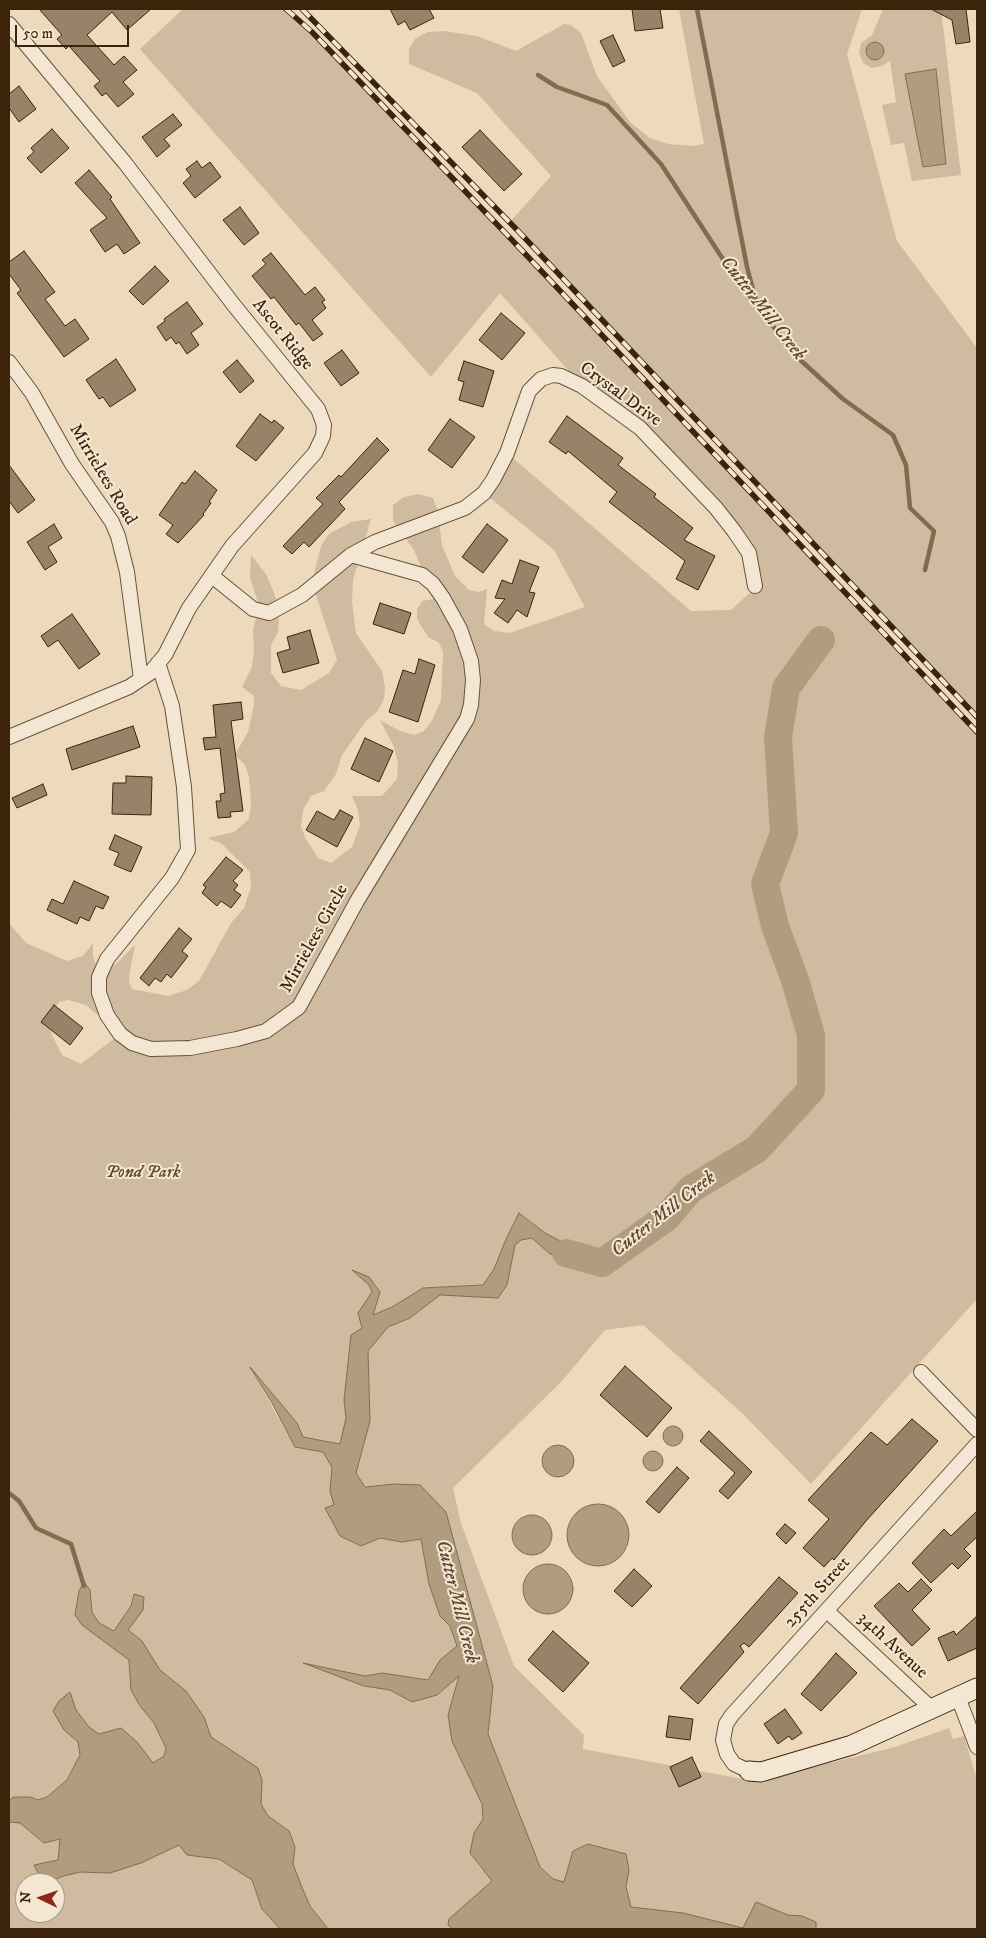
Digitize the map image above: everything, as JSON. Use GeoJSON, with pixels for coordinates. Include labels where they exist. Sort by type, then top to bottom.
{"type":"FeatureCollection","features":[{"type":"Feature","properties":{"kind":"street","name":"Ascot Ridge"},"geometry":{"type":"LineString","coordinates":[[9,24],[125,163],[233,304],[320,413],[324,425],[323,436],[315,453],[232,546],[189,608],[165,655],[158,663],[129,687],[9,736]]}},
{"type":"Feature","properties":{"kind":"street","name":"Mirrielees Road"},"geometry":{"type":"LineString","coordinates":[[9,362],[32,393],[72,464],[112,522],[118,536],[127,572],[141,679]]}},
{"type":"Feature","properties":{"kind":"street","name":"Crystal Drive"},"geometry":{"type":"LineString","coordinates":[[351,555],[375,542],[465,508],[484,493],[507,453],[529,391],[541,379],[553,375],[561,376],[582,386],[640,428],[716,508],[749,553],[755,586]]}},
{"type":"Feature","properties":{"kind":"street"},"geometry":{"type":"LineString","coordinates":[[212,576],[253,609],[269,613],[302,595],[351,555]]}},
{"type":"Feature","properties":{"kind":"street","name":"Mirrielees Circle"},"geometry":{"type":"LineString","coordinates":[[158,663],[172,706],[184,787],[188,850],[172,878],[107,959],[99,977],[99,993],[107,1016],[120,1034],[132,1042],[151,1049],[190,1048],[238,1039],[266,1031],[299,1007],[357,901],[467,719],[471,705],[473,680],[471,660],[460,630],[443,598],[433,584],[422,575],[351,555]]}},
{"type":"Feature","properties":{"kind":"street"},"geometry":{"type":"LineString","coordinates":[[921,1372],[977,1430]]}},
{"type":"Feature","properties":{"kind":"street","name":"255th Street"},"geometry":{"type":"LineString","coordinates":[[749,1771],[734,1764],[727,1754],[723,1740],[726,1724],[732,1714],[977,1444]]}},
{"type":"Feature","properties":{"kind":"street","name":"34th Avenue"},"geometry":{"type":"LineString","coordinates":[[827,1611],[932,1708]]}},
{"type":"Feature","properties":{"kind":"street"},"geometry":{"type":"LineString","coordinates":[[749,1771],[761,1772],[852,1745],[977,1688]]}},
{"type":"Feature","properties":{"kind":"street"},"geometry":{"type":"LineString","coordinates":[[958,1697],[977,1747]]}},
{"type":"Feature","properties":{"kind":"green space","name":"Pond Park"},"geometry":{"type":"Polygon","coordinates":[[[183,9],[286,9],[312,32],[513,241],[977,732],[977,1299],[811,1484],[743,1414],[643,1325],[605,1330],[562,1381],[453,1488],[461,1523],[514,1666],[584,1735],[583,1749],[764,1783],[777,1776],[895,1747],[949,1728],[953,1739],[964,1736],[977,1779],[977,1929],[328,1929],[310,1906],[301,1885],[293,1864],[295,1847],[289,1831],[268,1816],[261,1804],[262,1780],[210,1737],[204,1717],[186,1691],[160,1670],[142,1641],[128,1630],[143,1610],[134,1594],[131,1606],[114,1632],[99,1623],[92,1612],[90,1590],[76,1615],[129,1660],[131,1690],[140,1706],[154,1723],[166,1748],[164,1756],[153,1763],[137,1742],[121,1728],[99,1734],[89,1727],[76,1710],[70,1692],[64,1730],[78,1742],[80,1755],[67,1780],[47,1797],[38,1800],[30,1797],[13,1797],[9,1801],[9,1117],[11,1115],[9,1114],[9,923],[26,943],[67,961],[83,956],[93,943],[95,963],[108,967],[116,964],[135,945],[129,982],[132,989],[168,996],[187,990],[199,981],[231,923],[244,908],[251,887],[250,872],[222,844],[208,838],[234,832],[249,819],[251,803],[249,777],[245,765],[235,755],[248,732],[254,705],[254,696],[242,687],[252,667],[254,649],[253,630],[258,603],[250,577],[251,555],[266,574],[276,598],[279,619],[278,632],[271,645],[271,673],[281,686],[301,690],[329,673],[337,660],[312,582],[321,546],[329,534],[351,522],[371,519],[353,580],[352,602],[356,633],[382,671],[385,687],[384,699],[377,712],[366,721],[342,755],[336,774],[324,791],[311,796],[303,810],[301,827],[318,858],[331,863],[352,847],[360,826],[358,810],[352,796],[382,796],[397,779],[398,764],[394,747],[380,720],[400,731],[414,735],[424,731],[431,722],[441,701],[443,652],[439,643],[428,637],[417,619],[417,610],[422,601],[434,599],[414,550],[393,521],[393,505],[404,497],[418,494],[433,498],[438,511],[442,546],[455,576],[469,590],[479,592],[487,589],[484,624],[494,631],[510,633],[585,607],[554,550],[484,493],[507,453],[691,611],[731,610],[755,588],[749,553],[640,428],[582,386],[500,293],[431,377],[140,49],[183,9]],[[68,1000],[59,1002],[45,1021],[62,1055],[81,1064],[120,1034],[86,1005],[68,1000]],[[520,1213],[506,1239],[494,1269],[483,1285],[423,1288],[392,1307],[372,1315],[380,1292],[354,1270],[369,1285],[372,1292],[359,1313],[362,1328],[351,1335],[344,1400],[346,1418],[341,1444],[303,1437],[297,1423],[252,1371],[295,1447],[323,1452],[332,1467],[330,1488],[334,1505],[325,1509],[361,1546],[380,1538],[402,1542],[421,1539],[429,1584],[440,1616],[450,1626],[457,1647],[440,1660],[428,1680],[382,1673],[365,1676],[308,1664],[364,1686],[390,1690],[412,1702],[437,1695],[459,1675],[448,1715],[452,1741],[482,1804],[483,1819],[474,1833],[470,1853],[482,1870],[522,1820],[488,1734],[493,1686],[446,1512],[394,1484],[364,1487],[356,1473],[370,1421],[368,1351],[388,1327],[410,1318],[440,1295],[475,1297],[507,1285],[515,1244],[521,1240],[532,1238],[550,1254],[600,1262],[545,1233],[520,1213]]]}},
{"type":"Feature","properties":{"kind":"green space"},"geometry":{"type":"Polygon","coordinates":[[[679,9],[862,9],[847,54],[897,241],[977,348],[977,717],[510,222],[551,176],[477,93],[409,64],[409,49],[415,39],[428,32],[444,31],[477,36],[516,51],[564,24],[571,25],[581,33],[597,76],[630,122],[650,138],[668,144],[693,146],[704,144],[679,9]]]}},
{"type":"Feature","properties":{"kind":"green space"},"geometry":{"type":"Polygon","coordinates":[[[883,9],[941,9],[961,175],[912,181],[904,143],[891,145],[882,105],[896,102],[890,61],[882,66],[872,68],[863,63],[859,53],[861,43],[872,35],[883,9]]]}},
{"type":"Feature","properties":{"kind":"green space"},"geometry":{"type":"Polygon","coordinates":[[[9,1822],[20,1823],[44,1843],[60,1839],[58,1860],[35,1865],[38,1873],[15,1873],[15,1923],[65,1923],[65,1876],[80,1872],[110,1873],[179,1845],[187,1855],[219,1859],[252,1880],[262,1909],[280,1929],[9,1929],[9,1822]]]}},
{"type":"Feature","properties":{"kind":"water"},"geometry":{"type":"Polygon","coordinates":[[[875,42],[881,45],[884,51],[881,57],[875,60],[869,57],[866,51],[869,45],[875,42]]]}},
{"type":"Feature","properties":{"kind":"water"},"geometry":{"type":"Polygon","coordinates":[[[936,69],[946,164],[923,167],[905,74],[936,69]]]}},
{"type":"Feature","properties":{"kind":"water"},"geometry":{"type":"Polygon","coordinates":[[[519,1213],[545,1233],[602,1263],[550,1254],[532,1238],[521,1240],[515,1245],[507,1285],[498,1298],[440,1295],[410,1318],[388,1327],[368,1351],[370,1421],[356,1473],[365,1487],[394,1484],[420,1485],[446,1512],[493,1686],[488,1734],[540,1867],[553,1879],[564,1882],[573,1851],[588,1844],[626,1854],[629,1870],[626,1887],[631,1907],[683,1913],[743,1928],[756,1902],[788,1915],[802,1916],[816,1922],[816,1929],[453,1929],[448,1925],[449,1919],[492,1881],[470,1853],[474,1833],[483,1819],[482,1804],[452,1741],[448,1715],[459,1676],[437,1695],[412,1702],[390,1690],[364,1686],[303,1663],[365,1676],[382,1673],[428,1680],[440,1660],[457,1646],[450,1626],[440,1616],[429,1584],[421,1539],[402,1542],[380,1538],[361,1546],[340,1536],[325,1508],[334,1505],[330,1491],[332,1467],[323,1452],[295,1447],[272,1403],[250,1367],[297,1423],[303,1437],[340,1444],[346,1418],[344,1400],[351,1335],[362,1328],[358,1313],[372,1292],[369,1285],[352,1270],[369,1277],[380,1292],[373,1315],[392,1307],[423,1288],[483,1285],[494,1269],[519,1213]]]}},
{"type":"Feature","properties":{"kind":"water"},"geometry":{"type":"Polygon","coordinates":[[[673,1426],[680,1429],[683,1436],[680,1443],[673,1446],[666,1443],[663,1436],[666,1429],[673,1426]]]}},
{"type":"Feature","properties":{"kind":"water"},"geometry":{"type":"Polygon","coordinates":[[[558,1445],[564,1446],[569,1450],[573,1455],[573,1467],[569,1472],[564,1476],[558,1477],[552,1476],[547,1472],[543,1467],[542,1461],[543,1455],[547,1450],[552,1446],[558,1445]]]}},
{"type":"Feature","properties":{"kind":"water"},"geometry":{"type":"Polygon","coordinates":[[[653,1451],[660,1454],[663,1461],[660,1468],[653,1471],[646,1468],[643,1461],[646,1454],[653,1451]]]}},
{"type":"Feature","properties":{"kind":"water"},"geometry":{"type":"Polygon","coordinates":[[[598,1504],[610,1507],[620,1513],[626,1523],[629,1535],[626,1547],[620,1557],[610,1563],[598,1566],[586,1563],[576,1557],[570,1547],[567,1535],[570,1523],[576,1513],[586,1507],[598,1504]]]}},
{"type":"Feature","properties":{"kind":"water"},"geometry":{"type":"Polygon","coordinates":[[[536,1515],[543,1518],[549,1524],[552,1535],[551,1543],[543,1552],[536,1555],[528,1555],[521,1552],[513,1543],[512,1531],[515,1524],[524,1516],[536,1515]]]}},
{"type":"Feature","properties":{"kind":"water"},"geometry":{"type":"Polygon","coordinates":[[[543,1564],[553,1564],[566,1571],[573,1584],[573,1594],[566,1607],[553,1614],[543,1614],[534,1610],[527,1603],[523,1594],[523,1584],[527,1575],[534,1568],[543,1564]]]}},
{"type":"Feature","properties":{"kind":"water"},"geometry":{"type":"Polygon","coordinates":[[[84,1582],[90,1590],[92,1612],[99,1623],[114,1631],[131,1606],[134,1594],[144,1597],[143,1610],[128,1630],[142,1641],[160,1670],[186,1691],[204,1717],[211,1737],[258,1768],[262,1780],[261,1804],[268,1816],[289,1831],[295,1847],[293,1864],[301,1885],[310,1906],[328,1929],[280,1929],[262,1909],[252,1880],[219,1859],[187,1855],[179,1845],[141,1863],[110,1873],[80,1872],[65,1876],[65,1873],[38,1873],[34,1865],[58,1860],[60,1839],[44,1843],[20,1823],[9,1822],[9,1801],[13,1797],[30,1797],[38,1800],[47,1797],[67,1780],[80,1755],[78,1742],[64,1730],[53,1711],[59,1701],[70,1692],[76,1710],[89,1727],[99,1734],[121,1728],[137,1742],[153,1763],[164,1756],[166,1748],[154,1723],[140,1706],[131,1690],[129,1660],[82,1625],[75,1615],[79,1591],[84,1582]]]}},
{"type":"Feature","properties":{"kind":"building"},"geometry":{"type":"Polygon","coordinates":[[[39,9],[151,9],[127,30],[112,12],[87,35],[114,65],[124,56],[137,70],[123,82],[134,94],[118,107],[106,93],[102,96],[94,86],[100,81],[69,46],[66,49],[57,39],[62,35],[39,9]]]}},
{"type":"Feature","properties":{"kind":"building"},"geometry":{"type":"Polygon","coordinates":[[[390,9],[429,9],[434,18],[410,30],[405,21],[398,25],[390,9]]]}},
{"type":"Feature","properties":{"kind":"building"},"geometry":{"type":"Polygon","coordinates":[[[632,9],[660,9],[663,28],[635,31],[632,9]]]}},
{"type":"Feature","properties":{"kind":"building"},"geometry":{"type":"Polygon","coordinates":[[[931,9],[966,9],[970,42],[956,44],[952,20],[931,9]]]}},
{"type":"Feature","properties":{"kind":"building"},"geometry":{"type":"Polygon","coordinates":[[[613,35],[625,61],[613,67],[600,41],[613,35]]]}},
{"type":"Feature","properties":{"kind":"building"},"geometry":{"type":"Polygon","coordinates":[[[19,86],[36,109],[19,122],[9,108],[9,94],[19,86]]]}},
{"type":"Feature","properties":{"kind":"building"},"geometry":{"type":"Polygon","coordinates":[[[173,114],[182,125],[164,139],[170,146],[157,157],[142,137],[173,114]]]}},
{"type":"Feature","properties":{"kind":"building"},"geometry":{"type":"Polygon","coordinates":[[[52,129],[69,148],[41,173],[27,158],[34,152],[31,148],[52,129]]]}},
{"type":"Feature","properties":{"kind":"building"},"geometry":{"type":"Polygon","coordinates":[[[480,130],[522,174],[504,191],[462,147],[480,130]]]}},
{"type":"Feature","properties":{"kind":"building"},"geometry":{"type":"Polygon","coordinates":[[[197,161],[202,168],[210,162],[221,177],[195,198],[183,183],[191,176],[186,169],[197,161]]]}},
{"type":"Feature","properties":{"kind":"building"},"geometry":{"type":"Polygon","coordinates":[[[89,170],[112,197],[110,199],[140,243],[124,254],[117,244],[105,252],[90,230],[107,218],[75,183],[89,170]]]}},
{"type":"Feature","properties":{"kind":"building"},"geometry":{"type":"Polygon","coordinates":[[[240,207],[259,233],[244,245],[223,220],[240,207]]]}},
{"type":"Feature","properties":{"kind":"building"},"geometry":{"type":"Polygon","coordinates":[[[24,251],[55,292],[45,299],[65,326],[75,319],[89,339],[64,357],[17,293],[21,290],[9,274],[9,262],[24,251]]]}},
{"type":"Feature","properties":{"kind":"building"},"geometry":{"type":"Polygon","coordinates":[[[271,253],[305,295],[315,287],[325,300],[322,302],[326,308],[312,320],[323,334],[313,341],[299,323],[296,325],[274,297],[271,299],[252,276],[266,264],[262,260],[271,253]]]}},
{"type":"Feature","properties":{"kind":"building"},"geometry":{"type":"Polygon","coordinates":[[[155,266],[169,281],[143,305],[129,291],[155,266]]]}},
{"type":"Feature","properties":{"kind":"building"},"geometry":{"type":"Polygon","coordinates":[[[187,302],[203,324],[191,333],[199,345],[187,354],[179,342],[176,344],[171,337],[166,341],[157,327],[165,321],[164,319],[187,302]]]}},
{"type":"Feature","properties":{"kind":"building"},"geometry":{"type":"Polygon","coordinates":[[[501,313],[525,333],[502,360],[479,340],[501,313]]]}},
{"type":"Feature","properties":{"kind":"building"},"geometry":{"type":"Polygon","coordinates":[[[342,350],[359,373],[341,386],[324,363],[342,350]]]}},
{"type":"Feature","properties":{"kind":"building"},"geometry":{"type":"Polygon","coordinates":[[[116,359],[136,390],[110,407],[103,397],[99,399],[86,380],[116,359]]]}},
{"type":"Feature","properties":{"kind":"building"},"geometry":{"type":"Polygon","coordinates":[[[237,360],[254,381],[240,393],[223,372],[237,360]]]}},
{"type":"Feature","properties":{"kind":"building"},"geometry":{"type":"Polygon","coordinates":[[[464,361],[494,371],[483,407],[459,400],[464,382],[458,380],[464,361]]]}},
{"type":"Feature","properties":{"kind":"building"},"geometry":{"type":"Polygon","coordinates":[[[260,414],[272,423],[274,420],[284,428],[256,461],[236,446],[260,414]]]}},
{"type":"Feature","properties":{"kind":"building"},"geometry":{"type":"Polygon","coordinates":[[[567,416],[623,458],[618,465],[656,494],[654,497],[693,528],[684,540],[715,556],[698,590],[676,579],[685,561],[609,502],[617,492],[568,451],[566,454],[549,442],[567,416]]]}},
{"type":"Feature","properties":{"kind":"building"},"geometry":{"type":"Polygon","coordinates":[[[450,419],[475,437],[452,468],[428,450],[450,419]]]}},
{"type":"Feature","properties":{"kind":"building"},"geometry":{"type":"Polygon","coordinates":[[[377,438],[389,450],[339,502],[345,509],[309,547],[304,542],[292,554],[283,546],[323,504],[316,498],[339,475],[341,477],[377,438]]]}},
{"type":"Feature","properties":{"kind":"building"},"geometry":{"type":"Polygon","coordinates":[[[9,465],[35,500],[18,513],[9,501],[9,465]]]}},
{"type":"Feature","properties":{"kind":"building"},"geometry":{"type":"Polygon","coordinates":[[[195,471],[217,490],[209,502],[211,503],[204,515],[178,543],[166,534],[173,525],[159,515],[182,482],[185,484],[195,471]]]}},
{"type":"Feature","properties":{"kind":"building"},"geometry":{"type":"Polygon","coordinates":[[[54,524],[62,538],[48,547],[57,562],[45,570],[27,542],[54,524]]]}},
{"type":"Feature","properties":{"kind":"building"},"geometry":{"type":"Polygon","coordinates":[[[487,524],[508,540],[483,573],[462,557],[487,524]]]}},
{"type":"Feature","properties":{"kind":"building"},"geometry":{"type":"Polygon","coordinates":[[[520,560],[539,567],[529,592],[535,593],[527,617],[517,610],[508,623],[494,613],[505,599],[495,598],[502,580],[512,584],[520,560]]]}},
{"type":"Feature","properties":{"kind":"building"},"geometry":{"type":"Polygon","coordinates":[[[380,603],[411,613],[404,634],[373,624],[380,603]]]}},
{"type":"Feature","properties":{"kind":"building"},"geometry":{"type":"Polygon","coordinates":[[[72,614],[100,654],[79,669],[58,640],[48,647],[41,636],[72,614]]]}},
{"type":"Feature","properties":{"kind":"building"},"geometry":{"type":"Polygon","coordinates":[[[310,630],[319,663],[283,673],[277,653],[290,649],[287,637],[310,630]]]}},
{"type":"Feature","properties":{"kind":"building"},"geometry":{"type":"Polygon","coordinates":[[[419,659],[435,665],[418,722],[389,712],[403,670],[415,674],[419,659]]]}},
{"type":"Feature","properties":{"kind":"building"},"geometry":{"type":"Polygon","coordinates":[[[241,702],[243,719],[231,721],[243,811],[230,812],[231,817],[218,818],[216,801],[221,801],[220,794],[225,793],[220,748],[205,750],[203,738],[216,737],[213,705],[241,702]]]}},
{"type":"Feature","properties":{"kind":"building"},"geometry":{"type":"Polygon","coordinates":[[[133,726],[140,747],[72,770],[66,749],[133,726]]]}},
{"type":"Feature","properties":{"kind":"building"},"geometry":{"type":"Polygon","coordinates":[[[365,738],[393,751],[379,782],[351,769],[365,738]]]}},
{"type":"Feature","properties":{"kind":"building"},"geometry":{"type":"Polygon","coordinates":[[[126,776],[152,777],[151,815],[112,814],[113,783],[126,783],[126,776]]]}},
{"type":"Feature","properties":{"kind":"building"},"geometry":{"type":"Polygon","coordinates":[[[43,784],[47,795],[17,808],[12,798],[43,784]]]}},
{"type":"Feature","properties":{"kind":"building"},"geometry":{"type":"Polygon","coordinates":[[[340,810],[353,817],[337,847],[306,830],[317,811],[334,820],[340,810]]]}},
{"type":"Feature","properties":{"kind":"building"},"geometry":{"type":"Polygon","coordinates":[[[115,835],[142,847],[131,872],[114,865],[119,853],[109,849],[115,835]]]}},
{"type":"Feature","properties":{"kind":"building"},"geometry":{"type":"Polygon","coordinates":[[[226,857],[243,870],[233,881],[238,885],[234,890],[241,895],[231,908],[221,901],[217,906],[202,893],[206,887],[203,885],[226,857]]]}},
{"type":"Feature","properties":{"kind":"building"},"geometry":{"type":"Polygon","coordinates":[[[74,881],[109,897],[103,909],[96,906],[89,921],[80,917],[77,924],[47,910],[52,899],[63,904],[74,881]]]}},
{"type":"Feature","properties":{"kind":"building"},"geometry":{"type":"Polygon","coordinates":[[[179,928],[192,939],[182,951],[188,956],[171,978],[167,974],[161,982],[155,978],[149,986],[140,978],[179,928]]]}},
{"type":"Feature","properties":{"kind":"building"},"geometry":{"type":"Polygon","coordinates":[[[54,1005],[83,1028],[70,1045],[41,1022],[54,1005]]]}},
{"type":"Feature","properties":{"kind":"building"},"geometry":{"type":"Polygon","coordinates":[[[625,1366],[672,1408],[647,1437],[600,1395],[625,1366]]]}},
{"type":"Feature","properties":{"kind":"building"},"geometry":{"type":"Polygon","coordinates":[[[912,1419],[938,1441],[866,1521],[834,1560],[832,1558],[824,1567],[803,1548],[829,1519],[808,1500],[871,1432],[887,1445],[912,1419]]]}},
{"type":"Feature","properties":{"kind":"building"},"geometry":{"type":"Polygon","coordinates":[[[709,1431],[752,1472],[728,1499],[719,1491],[735,1473],[700,1441],[709,1431]]]}},
{"type":"Feature","properties":{"kind":"building"},"geometry":{"type":"Polygon","coordinates":[[[677,1467],[689,1478],[659,1513],[646,1502],[677,1467]]]}},
{"type":"Feature","properties":{"kind":"building"},"geometry":{"type":"Polygon","coordinates":[[[977,1511],[977,1537],[964,1549],[971,1556],[958,1569],[952,1563],[931,1583],[912,1563],[944,1529],[951,1536],[977,1511]]]}},
{"type":"Feature","properties":{"kind":"building"},"geometry":{"type":"Polygon","coordinates":[[[785,1524],[796,1533],[786,1544],[776,1534],[785,1524]]]}},
{"type":"Feature","properties":{"kind":"building"},"geometry":{"type":"Polygon","coordinates":[[[634,1569],[652,1586],[632,1607],[614,1591],[634,1569]]]}},
{"type":"Feature","properties":{"kind":"building"},"geometry":{"type":"Polygon","coordinates":[[[779,1577],[798,1593],[749,1647],[744,1643],[740,1646],[744,1652],[698,1704],[680,1688],[779,1577]]]}},
{"type":"Feature","properties":{"kind":"building"},"geometry":{"type":"Polygon","coordinates":[[[921,1579],[932,1590],[912,1610],[930,1629],[912,1646],[874,1606],[899,1583],[908,1592],[921,1579]]]}},
{"type":"Feature","properties":{"kind":"building"},"geometry":{"type":"Polygon","coordinates":[[[977,1616],[977,1648],[948,1661],[938,1638],[954,1631],[956,1635],[977,1616]]]}},
{"type":"Feature","properties":{"kind":"building"},"geometry":{"type":"Polygon","coordinates":[[[553,1631],[589,1663],[563,1692],[528,1660],[553,1631]]]}},
{"type":"Feature","properties":{"kind":"building"},"geometry":{"type":"Polygon","coordinates":[[[836,1653],[857,1673],[821,1711],[801,1694],[836,1653]]]}},
{"type":"Feature","properties":{"kind":"building"},"geometry":{"type":"Polygon","coordinates":[[[785,1709],[802,1733],[792,1740],[789,1736],[778,1744],[764,1724],[785,1709]]]}},
{"type":"Feature","properties":{"kind":"building"},"geometry":{"type":"Polygon","coordinates":[[[669,1716],[693,1719],[690,1740],[666,1737],[669,1716]]]}},
{"type":"Feature","properties":{"kind":"building"},"geometry":{"type":"Polygon","coordinates":[[[692,1757],[701,1777],[679,1787],[670,1767],[692,1757]]]}},
{"type":"Feature","properties":{"kind":"waterway"},"geometry":{"type":"LineString","coordinates":[[697,9],[747,267],[757,304]]}},
{"type":"Feature","properties":{"kind":"waterway","name":"Cutter Mill Creek"},"geometry":{"type":"LineString","coordinates":[[538,75],[557,87],[607,105],[661,164],[732,273],[796,356],[843,399],[893,435],[906,465],[910,508],[934,531],[925,570]]}},
{"type":"Feature","properties":{"kind":"waterway","name":"Cutter Mill Creek"},"geometry":{"type":"LineString","coordinates":[[566,1253],[602,1263],[667,1217],[691,1189],[757,1149],[811,1090],[811,1035],[795,980],[775,926],[765,884],[784,833],[778,737],[786,688],[821,640]]}},
{"type":"Feature","properties":{"kind":"waterway"},"geometry":{"type":"LineString","coordinates":[[9,1493],[19,1501],[36,1528],[71,1544],[84,1586]]}},
{"type":"Feature","properties":{"kind":"railway"},"geometry":{"type":"LineString","coordinates":[[286,9],[312,32],[513,241],[977,732]]}},
{"type":"Feature","properties":{"kind":"railway"},"geometry":{"type":"LineString","coordinates":[[302,9],[521,234],[977,717]]}}]}
